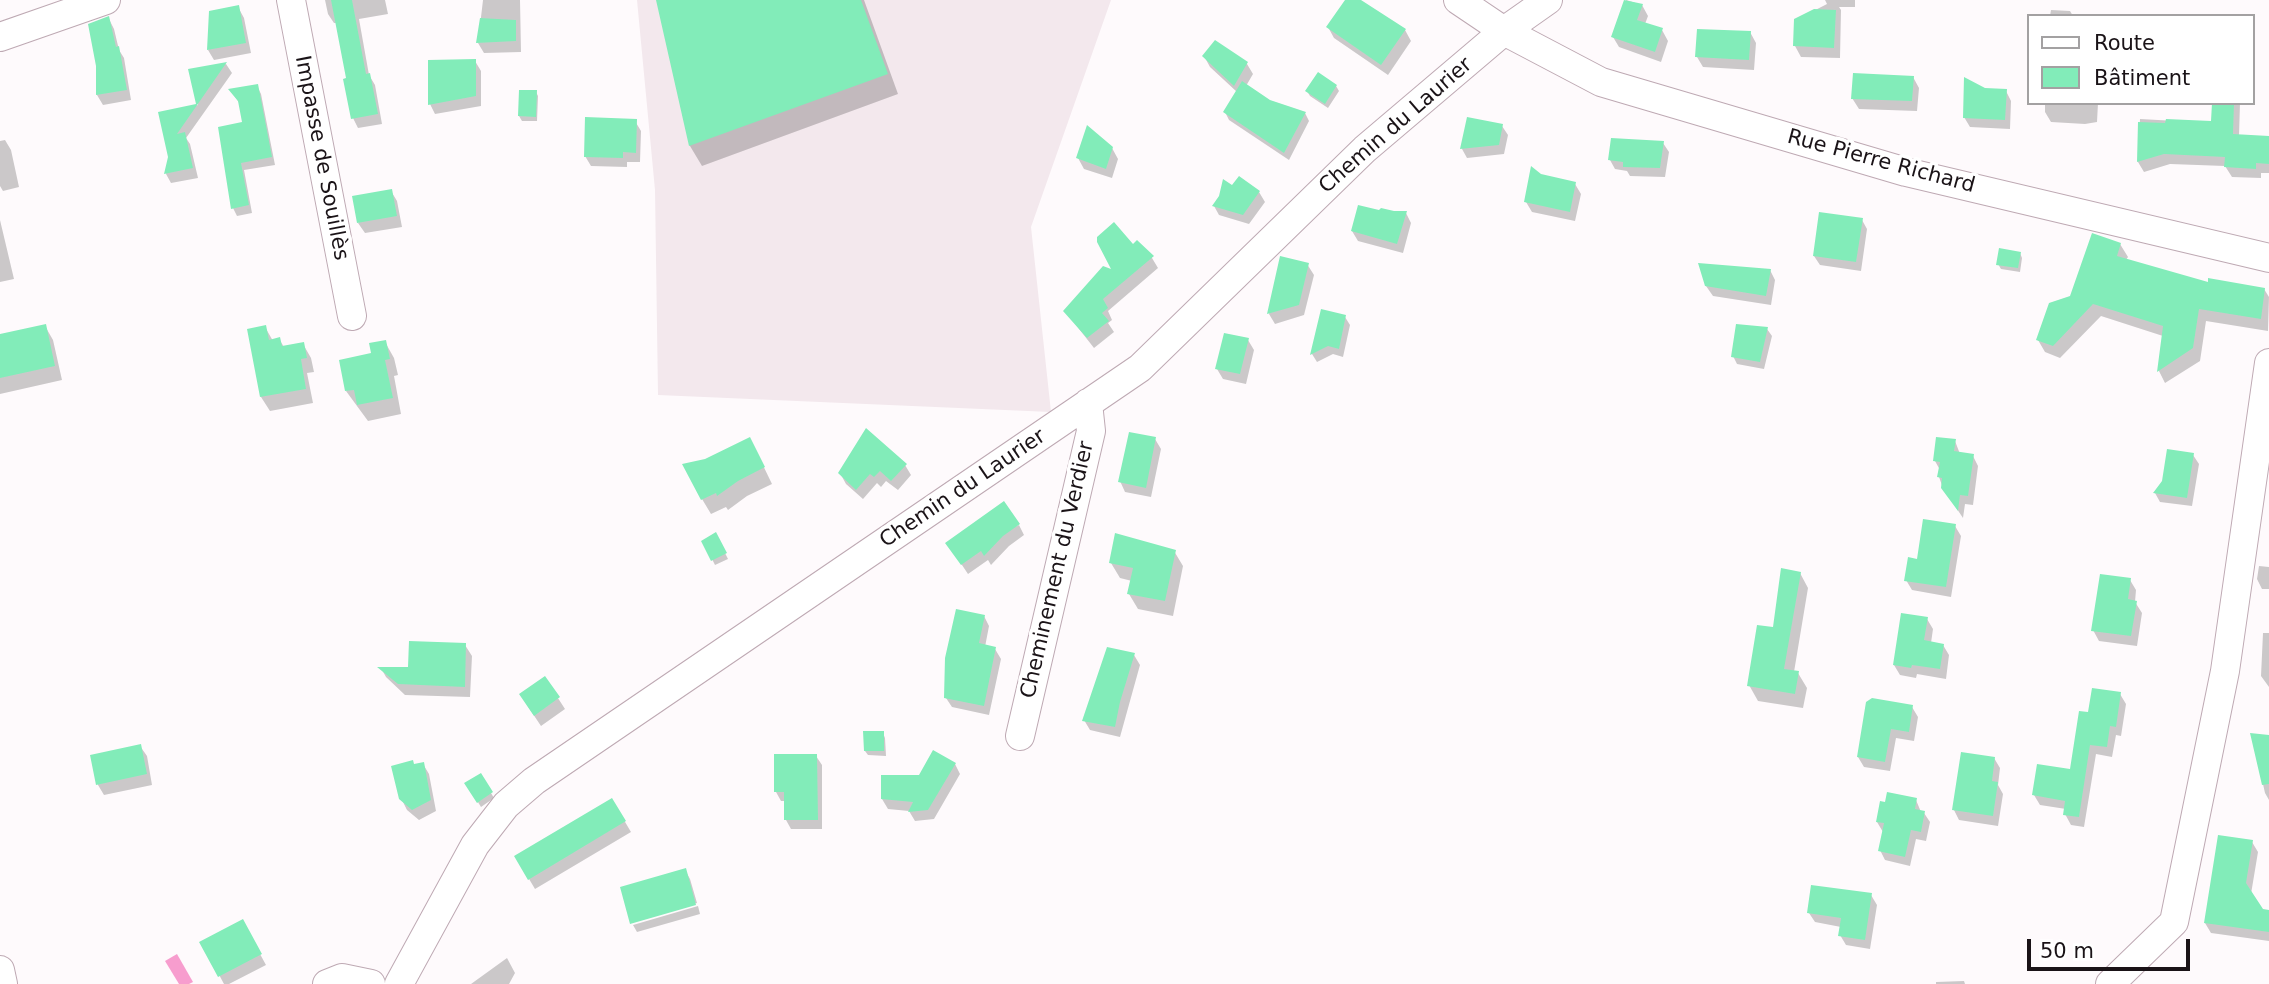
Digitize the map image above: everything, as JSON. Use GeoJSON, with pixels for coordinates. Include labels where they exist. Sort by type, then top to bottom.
{"type":"FeatureCollection","features":[{"type":"Feature","properties":{"kind":"street"},"geometry":{"type":"LineString","coordinates":[[0,37],[106,0]]}},
{"type":"Feature","properties":{"kind":"street","name":"Impasse de Souillès"},"geometry":{"type":"LineString","coordinates":[[291,0],[352,316]]}},
{"type":"Feature","properties":{"kind":"street","name":"Rue Pierre Richard"},"geometry":{"type":"LineString","coordinates":[[1458,0],[1504,31],[1601,82],[1906,172],[2269,258]]}},
{"type":"Feature","properties":{"kind":"street","name":"Chemin du Laurier"},"geometry":{"type":"LineString","coordinates":[[399,984],[475,845],[506,805],[534,781],[1140,368],[1365,149],[1504,31],[1548,0]]}},
{"type":"Feature","properties":{"kind":"street"},"geometry":{"type":"LineString","coordinates":[[2110,984],[2174,922],[2225,671],[2269,363]]}},
{"type":"Feature","properties":{"kind":"street","name":"Cheminement du Verdier"},"geometry":{"type":"LineString","coordinates":[[1020,736],[1091,431],[1088,403]]}},
{"type":"Feature","properties":{"kind":"street"},"geometry":{"type":"LineString","coordinates":[[0,970],[3,984]]}},
{"type":"Feature","properties":{"kind":"street"},"geometry":{"type":"LineString","coordinates":[[327,984],[342,978],[371,984]]}},
{"type":"Feature","properties":{"kind":"shaded area"},"geometry":{"type":"Polygon","coordinates":[[[637,0],[1111,0],[1031,227],[1051,412],[658,395],[655,190],[637,0]]]}},
{"type":"Feature","properties":{"kind":"shaded area"},"geometry":{"type":"Polygon","coordinates":[[[177,954],[193,982],[189,984],[179,984],[165,961],[177,954]]]}},
{"type":"Feature","properties":{"kind":"building"},"geometry":{"type":"Polygon","coordinates":[[[331,0],[352,0],[366,74],[370,73],[378,114],[351,119],[331,0]]]}},
{"type":"Feature","properties":{"kind":"building"},"geometry":{"type":"Polygon","coordinates":[[[656,0],[861,0],[888,74],[689,146],[656,0]]]}},
{"type":"Feature","properties":{"kind":"building"},"geometry":{"type":"Polygon","coordinates":[[[1345,0],[1361,0],[1406,29],[1381,65],[1326,27],[1345,0]]]}},
{"type":"Feature","properties":{"kind":"building"},"geometry":{"type":"Polygon","coordinates":[[[1624,0],[1643,4],[1637,20],[1663,28],[1655,52],[1611,37],[1624,0]]]}},
{"type":"Feature","properties":{"kind":"building"},"geometry":{"type":"Polygon","coordinates":[[[239,5],[246,43],[207,50],[209,11],[239,5]]]}},
{"type":"Feature","properties":{"kind":"building"},"geometry":{"type":"Polygon","coordinates":[[[1814,9],[1836,10],[1834,48],[1793,46],[1794,19],[1814,9]]]}},
{"type":"Feature","properties":{"kind":"building"},"geometry":{"type":"Polygon","coordinates":[[[109,16],[116,47],[119,46],[127,90],[96,95],[96,66],[88,24],[109,16]]]}},
{"type":"Feature","properties":{"kind":"building"},"geometry":{"type":"Polygon","coordinates":[[[480,18],[516,20],[516,41],[476,43],[480,18]]]}},
{"type":"Feature","properties":{"kind":"building"},"geometry":{"type":"Polygon","coordinates":[[[1697,29],[1751,31],[1749,60],[1695,57],[1697,29]]]}},
{"type":"Feature","properties":{"kind":"building"},"geometry":{"type":"Polygon","coordinates":[[[1215,40],[1248,62],[1234,86],[1202,56],[1215,40]]]}},
{"type":"Feature","properties":{"kind":"building"},"geometry":{"type":"Polygon","coordinates":[[[476,59],[476,96],[428,105],[428,60],[476,59]]]}},
{"type":"Feature","properties":{"kind":"building"},"geometry":{"type":"Polygon","coordinates":[[[227,62],[177,134],[185,132],[193,168],[164,174],[168,157],[158,112],[196,104],[188,69],[227,62]]]}},
{"type":"Feature","properties":{"kind":"building"},"geometry":{"type":"Polygon","coordinates":[[[1318,72],[1337,85],[1325,104],[1305,91],[1318,72]]]}},
{"type":"Feature","properties":{"kind":"building"},"geometry":{"type":"Polygon","coordinates":[[[1853,73],[1914,76],[1912,101],[1851,99],[1853,73]]]}},
{"type":"Feature","properties":{"kind":"building"},"geometry":{"type":"Polygon","coordinates":[[[1964,77],[1985,88],[2007,89],[2005,120],[1963,118],[1964,77]]]}},
{"type":"Feature","properties":{"kind":"building"},"geometry":{"type":"Polygon","coordinates":[[[1242,81],[1270,100],[1306,112],[1284,153],[1223,112],[1242,81]]]}},
{"type":"Feature","properties":{"kind":"building"},"geometry":{"type":"Polygon","coordinates":[[[258,84],[272,157],[241,163],[249,205],[231,209],[218,127],[242,122],[238,101],[228,89],[258,84]]]}},
{"type":"Feature","properties":{"kind":"building"},"geometry":{"type":"Polygon","coordinates":[[[519,90],[537,90],[536,117],[518,116],[519,90]]]}},
{"type":"Feature","properties":{"kind":"building"},"geometry":{"type":"Polygon","coordinates":[[[2212,105],[2234,105],[2233,134],[2269,136],[2269,164],[2256,163],[2256,169],[2224,167],[2225,157],[2164,154],[2137,162],[2138,122],[2165,123],[2166,119],[2211,121],[2212,105]]]}},
{"type":"Feature","properties":{"kind":"building"},"geometry":{"type":"Polygon","coordinates":[[[585,117],[637,119],[636,153],[623,152],[623,158],[584,157],[585,117]]]}},
{"type":"Feature","properties":{"kind":"building"},"geometry":{"type":"Polygon","coordinates":[[[1467,117],[1503,124],[1499,145],[1460,149],[1467,117]]]}},
{"type":"Feature","properties":{"kind":"building"},"geometry":{"type":"Polygon","coordinates":[[[1087,125],[1113,147],[1106,169],[1076,158],[1087,125]]]}},
{"type":"Feature","properties":{"kind":"building"},"geometry":{"type":"Polygon","coordinates":[[[1611,138],[1664,141],[1660,168],[1623,167],[1623,162],[1608,160],[1611,138]]]}},
{"type":"Feature","properties":{"kind":"building"},"geometry":{"type":"Polygon","coordinates":[[[1531,166],[1541,174],[1576,182],[1570,212],[1524,202],[1531,166]]]}},
{"type":"Feature","properties":{"kind":"building"},"geometry":{"type":"Polygon","coordinates":[[[1239,176],[1260,191],[1243,215],[1212,206],[1219,196],[1223,179],[1232,185],[1239,176]]]}},
{"type":"Feature","properties":{"kind":"building"},"geometry":{"type":"Polygon","coordinates":[[[392,189],[397,216],[357,223],[352,196],[392,189]]]}},
{"type":"Feature","properties":{"kind":"building"},"geometry":{"type":"Polygon","coordinates":[[[1358,205],[1379,210],[1407,211],[1397,244],[1351,231],[1358,205]]]}},
{"type":"Feature","properties":{"kind":"building"},"geometry":{"type":"Polygon","coordinates":[[[1819,212],[1863,218],[1856,262],[1813,256],[1819,212]]]}},
{"type":"Feature","properties":{"kind":"building"},"geometry":{"type":"Polygon","coordinates":[[[1114,222],[1133,244],[1137,240],[1154,256],[1103,299],[1108,308],[1102,313],[1109,321],[1087,338],[1063,311],[1103,266],[1111,269],[1097,237],[1114,222]]]}},
{"type":"Feature","properties":{"kind":"building"},"geometry":{"type":"Polygon","coordinates":[[[2092,233],[2121,243],[2117,256],[2208,282],[2208,278],[2265,288],[2261,319],[2199,309],[2193,348],[2157,372],[2163,326],[2093,304],[2053,346],[2036,340],[2049,303],[2070,296],[2092,233]]]}},
{"type":"Feature","properties":{"kind":"building"},"geometry":{"type":"Polygon","coordinates":[[[1999,248],[2021,252],[2018,268],[1996,265],[1999,248]]]}},
{"type":"Feature","properties":{"kind":"building"},"geometry":{"type":"Polygon","coordinates":[[[1280,256],[1309,263],[1299,305],[1267,314],[1280,256]]]}},
{"type":"Feature","properties":{"kind":"building"},"geometry":{"type":"Polygon","coordinates":[[[1698,263],[1771,269],[1766,296],[1705,286],[1698,263]]]}},
{"type":"Feature","properties":{"kind":"building"},"geometry":{"type":"Polygon","coordinates":[[[1321,309],[1346,315],[1339,349],[1328,346],[1310,355],[1321,309]]]}},
{"type":"Feature","properties":{"kind":"building"},"geometry":{"type":"Polygon","coordinates":[[[46,324],[55,366],[0,378],[0,334],[46,324]]]}},
{"type":"Feature","properties":{"kind":"building"},"geometry":{"type":"Polygon","coordinates":[[[1736,324],[1768,327],[1760,362],[1731,357],[1736,324]]]}},
{"type":"Feature","properties":{"kind":"building"},"geometry":{"type":"Polygon","coordinates":[[[266,325],[269,340],[280,337],[282,346],[304,342],[307,358],[301,359],[306,389],[260,397],[247,329],[266,325]]]}},
{"type":"Feature","properties":{"kind":"building"},"geometry":{"type":"Polygon","coordinates":[[[1224,333],[1249,338],[1240,374],[1215,369],[1224,333]]]}},
{"type":"Feature","properties":{"kind":"building"},"geometry":{"type":"Polygon","coordinates":[[[386,340],[390,359],[385,360],[393,398],[357,405],[354,390],[345,391],[339,360],[371,353],[369,343],[386,340]]]}},
{"type":"Feature","properties":{"kind":"building"},"geometry":{"type":"Polygon","coordinates":[[[866,428],[907,464],[891,481],[880,471],[874,477],[870,474],[856,490],[838,473],[866,428]]]}},
{"type":"Feature","properties":{"kind":"building"},"geometry":{"type":"Polygon","coordinates":[[[1129,432],[1156,437],[1146,488],[1118,482],[1129,432]]]}},
{"type":"Feature","properties":{"kind":"building"},"geometry":{"type":"Polygon","coordinates":[[[750,437],[765,467],[717,496],[716,493],[701,500],[682,464],[705,459],[750,437]]]}},
{"type":"Feature","properties":{"kind":"building"},"geometry":{"type":"Polygon","coordinates":[[[1936,437],[1956,439],[1954,451],[1974,454],[1968,496],[1960,495],[1958,511],[1941,488],[1942,478],[1937,477],[1940,462],[1933,461],[1936,437]]]}},
{"type":"Feature","properties":{"kind":"building"},"geometry":{"type":"Polygon","coordinates":[[[2167,449],[2194,453],[2187,498],[2153,493],[2162,481],[2167,449]]]}},
{"type":"Feature","properties":{"kind":"building"},"geometry":{"type":"Polygon","coordinates":[[[1004,501],[1020,524],[1003,536],[984,556],[981,551],[961,565],[945,543],[1004,501]]]}},
{"type":"Feature","properties":{"kind":"building"},"geometry":{"type":"Polygon","coordinates":[[[1923,519],[1956,524],[1946,587],[1904,581],[1908,557],[1917,559],[1923,519]]]}},
{"type":"Feature","properties":{"kind":"building"},"geometry":{"type":"Polygon","coordinates":[[[716,532],[727,553],[711,561],[701,541],[716,532]]]}},
{"type":"Feature","properties":{"kind":"building"},"geometry":{"type":"Polygon","coordinates":[[[1115,533],[1176,550],[1165,601],[1127,594],[1133,568],[1109,563],[1115,533]]]}},
{"type":"Feature","properties":{"kind":"building"},"geometry":{"type":"Polygon","coordinates":[[[1781,568],[1801,572],[1784,669],[1799,671],[1795,694],[1747,686],[1757,625],[1773,627],[1781,568]]]}},
{"type":"Feature","properties":{"kind":"building"},"geometry":{"type":"Polygon","coordinates":[[[2100,574],[2131,578],[2128,599],[2137,601],[2131,636],[2091,631],[2100,574]]]}},
{"type":"Feature","properties":{"kind":"building"},"geometry":{"type":"Polygon","coordinates":[[[956,609],[985,615],[979,643],[996,647],[984,706],[944,698],[945,658],[956,609]]]}},
{"type":"Feature","properties":{"kind":"building"},"geometry":{"type":"Polygon","coordinates":[[[1901,613],[1928,617],[1924,640],[1944,644],[1940,669],[1893,665],[1901,613]]]}},
{"type":"Feature","properties":{"kind":"building"},"geometry":{"type":"Polygon","coordinates":[[[409,641],[466,643],[465,687],[398,684],[377,667],[408,667],[409,641]]]}},
{"type":"Feature","properties":{"kind":"building"},"geometry":{"type":"Polygon","coordinates":[[[1107,647],[1135,653],[1115,727],[1082,721],[1107,647]]]}},
{"type":"Feature","properties":{"kind":"building"},"geometry":{"type":"Polygon","coordinates":[[[545,676],[560,697],[534,716],[519,694],[545,676]]]}},
{"type":"Feature","properties":{"kind":"building"},"geometry":{"type":"Polygon","coordinates":[[[2092,688],[2121,692],[2116,727],[2110,726],[2107,747],[2090,745],[2079,817],[2063,815],[2065,801],[2032,795],[2037,764],[2070,769],[2079,711],[2088,712],[2092,688]]]}},
{"type":"Feature","properties":{"kind":"building"},"geometry":{"type":"Polygon","coordinates":[[[1872,698],[1913,705],[1909,732],[1891,729],[1885,762],[1857,757],[1866,702],[1872,698]]]}},
{"type":"Feature","properties":{"kind":"building"},"geometry":{"type":"Polygon","coordinates":[[[863,731],[884,731],[884,751],[864,751],[863,731]]]}},
{"type":"Feature","properties":{"kind":"building"},"geometry":{"type":"Polygon","coordinates":[[[2250,733],[2269,735],[2269,784],[2262,785],[2250,733]]]}},
{"type":"Feature","properties":{"kind":"building"},"geometry":{"type":"Polygon","coordinates":[[[141,744],[147,774],[96,785],[90,755],[141,744]]]}},
{"type":"Feature","properties":{"kind":"building"},"geometry":{"type":"Polygon","coordinates":[[[933,750],[956,763],[928,810],[908,812],[913,802],[881,799],[881,775],[919,775],[933,750]]]}},
{"type":"Feature","properties":{"kind":"building"},"geometry":{"type":"Polygon","coordinates":[[[1961,752],[1995,757],[1992,781],[1998,782],[1993,816],[1952,810],[1961,752]]]}},
{"type":"Feature","properties":{"kind":"building"},"geometry":{"type":"Polygon","coordinates":[[[774,754],[817,754],[818,820],[784,820],[784,792],[774,792],[774,754]]]}},
{"type":"Feature","properties":{"kind":"building"},"geometry":{"type":"Polygon","coordinates":[[[413,760],[414,764],[424,762],[431,800],[412,810],[399,799],[391,766],[413,760]]]}},
{"type":"Feature","properties":{"kind":"building"},"geometry":{"type":"Polygon","coordinates":[[[481,773],[493,792],[477,803],[464,783],[481,773]]]}},
{"type":"Feature","properties":{"kind":"building"},"geometry":{"type":"Polygon","coordinates":[[[1887,792],[1917,798],[1915,809],[1925,811],[1921,832],[1911,830],[1905,857],[1878,851],[1884,823],[1876,822],[1880,801],[1885,802],[1887,792]]]}},
{"type":"Feature","properties":{"kind":"building"},"geometry":{"type":"Polygon","coordinates":[[[612,798],[626,821],[528,880],[514,856],[612,798]]]}},
{"type":"Feature","properties":{"kind":"building"},"geometry":{"type":"Polygon","coordinates":[[[2218,835],[2253,840],[2246,883],[2263,909],[2269,910],[2269,932],[2204,923],[2218,835]]]}},
{"type":"Feature","properties":{"kind":"building"},"geometry":{"type":"Polygon","coordinates":[[[686,868],[696,905],[630,924],[620,887],[686,868]]]}},
{"type":"Feature","properties":{"kind":"building"},"geometry":{"type":"Polygon","coordinates":[[[1811,885],[1872,893],[1865,940],[1838,936],[1841,918],[1807,913],[1811,885]]]}},
{"type":"Feature","properties":{"kind":"building"},"geometry":{"type":"Polygon","coordinates":[[[243,919],[262,954],[218,977],[199,942],[243,919]]]}}]}
